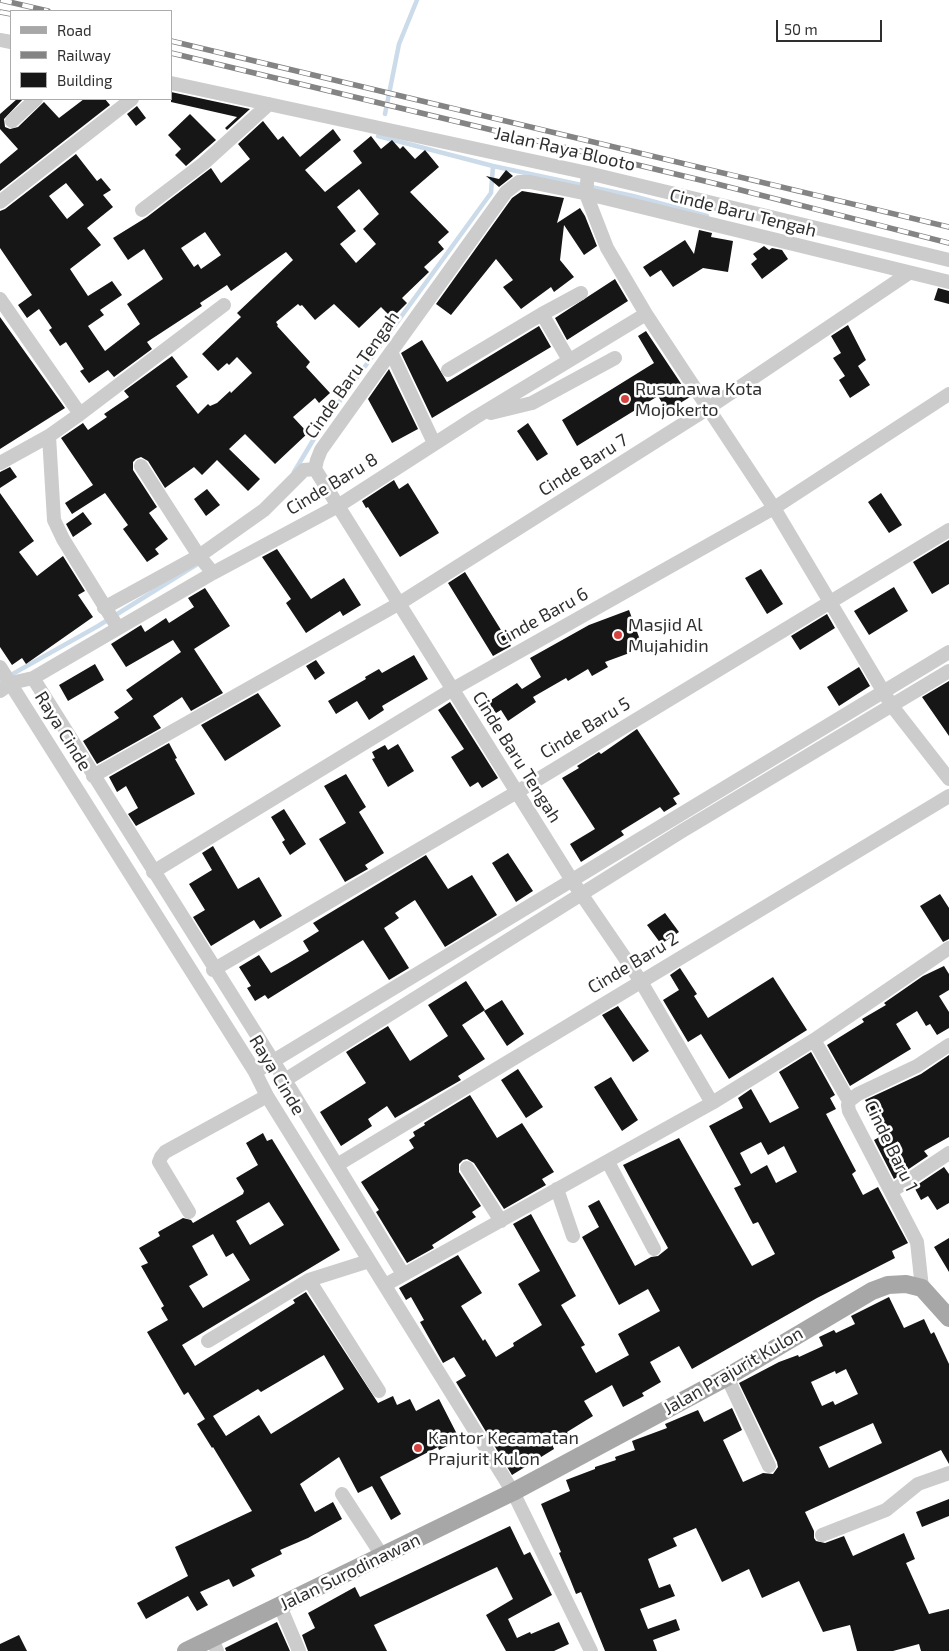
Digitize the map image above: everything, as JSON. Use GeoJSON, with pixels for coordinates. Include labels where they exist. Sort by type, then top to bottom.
{"type":"FeatureCollection","features":[{"type":"Feature","properties":{"kind":"main road","name":"Jalan Prajurit Kulon"},"geometry":{"type":"LineString","coordinates":[[512,1492],[727,1377],[872,1292],[888,1285],[906,1284],[922,1288]]}},
{"type":"Feature","properties":{"kind":"main road"},"geometry":{"type":"LineString","coordinates":[[922,1288],[949,1318]]}},
{"type":"Feature","properties":{"kind":"main road","name":"Jalan Surodinawan"},"geometry":{"type":"LineString","coordinates":[[186,1651],[214,1645],[280,1606],[512,1492]]}},
{"type":"Feature","properties":{"kind":"street","name":"Jalan Raya Blooto"},"geometry":{"type":"LineString","coordinates":[[172,83],[269,104],[587,186],[949,260]]}},
{"type":"Feature","properties":{"kind":"street"},"geometry":{"type":"LineString","coordinates":[[12,121],[35,100]]}},
{"type":"Feature","properties":{"kind":"street"},"geometry":{"type":"LineString","coordinates":[[0,202],[131,100]]}},
{"type":"Feature","properties":{"kind":"street"},"geometry":{"type":"LineString","coordinates":[[142,210],[204,163],[269,104]]}},
{"type":"Feature","properties":{"kind":"street","name":"Cinde Baru Tengah"},"geometry":{"type":"LineString","coordinates":[[712,1103],[640,980],[573,882],[315,469],[321,450],[515,184],[530,182],[587,186],[909,273],[949,282]]}},
{"type":"Feature","properties":{"kind":"street"},"geometry":{"type":"LineString","coordinates":[[587,186],[607,248],[646,314],[710,407],[774,508],[892,706],[949,779]]}},
{"type":"Feature","properties":{"kind":"street","name":"Cinde Baru 7"},"geometry":{"type":"LineString","coordinates":[[93,776],[400,603],[710,407],[909,273]]}},
{"type":"Feature","properties":{"kind":"street"},"geometry":{"type":"LineString","coordinates":[[448,370],[581,293]]}},
{"type":"Feature","properties":{"kind":"street"},"geometry":{"type":"LineString","coordinates":[[0,299],[80,414]]}},
{"type":"Feature","properties":{"kind":"street"},"geometry":{"type":"LineString","coordinates":[[0,463],[49,436],[224,305]]}},
{"type":"Feature","properties":{"kind":"street"},"geometry":{"type":"LineString","coordinates":[[542,314],[569,360]]}},
{"type":"Feature","properties":{"kind":"street","name":"Cinde Baru 8"},"geometry":{"type":"LineString","coordinates":[[12,679],[111,618],[205,564],[338,506],[434,443],[646,314]]}},
{"type":"Feature","properties":{"kind":"street"},"geometry":{"type":"LineString","coordinates":[[391,352],[434,443]]}},
{"type":"Feature","properties":{"kind":"street"},"geometry":{"type":"LineString","coordinates":[[476,417],[532,402],[615,358]]}},
{"type":"Feature","properties":{"kind":"street","name":"Cinde Baru 6"},"geometry":{"type":"LineString","coordinates":[[152,872],[453,689],[774,508],[949,394]]}},
{"type":"Feature","properties":{"kind":"street"},"geometry":{"type":"LineString","coordinates":[[49,436],[54,520],[63,539],[111,618],[205,564],[304,470],[315,469]]}},
{"type":"Feature","properties":{"kind":"street"},"geometry":{"type":"LineString","coordinates":[[141,466],[205,564]]}},
{"type":"Feature","properties":{"kind":"street","name":"Cinde Baru 5"},"geometry":{"type":"LineString","coordinates":[[213,970],[517,792],[949,530]]}},
{"type":"Feature","properties":{"kind":"street"},"geometry":{"type":"LineString","coordinates":[[264,1066],[573,882],[949,652]]}},
{"type":"Feature","properties":{"kind":"street"},"geometry":{"type":"LineString","coordinates":[[284,1080],[682,831],[949,672]]}},
{"type":"Feature","properties":{"kind":"street","name":"Raya Cinde"},"geometry":{"type":"LineString","coordinates":[[12,679],[93,776],[213,970],[264,1066],[267,1096],[512,1492],[592,1651]]}},
{"type":"Feature","properties":{"kind":"street","name":"Raya Cinde"},"geometry":{"type":"LineString","coordinates":[[12,679],[264,1066],[284,1080],[403,1274]]}},
{"type":"Feature","properties":{"kind":"street","name":"Cinde Baru 2"},"geometry":{"type":"LineString","coordinates":[[337,1165],[640,980],[949,796]]}},
{"type":"Feature","properties":{"kind":"street"},"geometry":{"type":"LineString","coordinates":[[385,1285],[712,1103],[814,1040],[949,948]]}},
{"type":"Feature","properties":{"kind":"street"},"geometry":{"type":"LineString","coordinates":[[814,1040],[849,1101]]}},
{"type":"Feature","properties":{"kind":"street","name":"Cinde Baru 1"},"geometry":{"type":"LineString","coordinates":[[922,1288],[917,1242],[850,1111],[849,1101],[866,1090],[917,1066],[949,1045]]}},
{"type":"Feature","properties":{"kind":"street"},"geometry":{"type":"LineString","coordinates":[[189,1212],[159,1162],[160,1157],[165,1152],[267,1096]]}},
{"type":"Feature","properties":{"kind":"street"},"geometry":{"type":"LineString","coordinates":[[892,1191],[949,1153]]}},
{"type":"Feature","properties":{"kind":"street"},"geometry":{"type":"LineString","coordinates":[[608,1162],[654,1249]]}},
{"type":"Feature","properties":{"kind":"street"},"geometry":{"type":"LineString","coordinates":[[467,1168],[501,1221]]}},
{"type":"Feature","properties":{"kind":"street"},"geometry":{"type":"LineString","coordinates":[[557,1189],[573,1236]]}},
{"type":"Feature","properties":{"kind":"street"},"geometry":{"type":"LineString","coordinates":[[208,1341],[309,1280],[369,1261]]}},
{"type":"Feature","properties":{"kind":"street"},"geometry":{"type":"LineString","coordinates":[[309,1280],[379,1391]]}},
{"type":"Feature","properties":{"kind":"street"},"geometry":{"type":"LineString","coordinates":[[727,1377],[769,1466]]}},
{"type":"Feature","properties":{"kind":"street"},"geometry":{"type":"LineString","coordinates":[[822,1535],[886,1510],[918,1484],[949,1473]]}},
{"type":"Feature","properties":{"kind":"street"},"geometry":{"type":"LineString","coordinates":[[342,1494],[383,1557]]}},
{"type":"Feature","properties":{"kind":"street"},"geometry":{"type":"LineString","coordinates":[[280,1606],[299,1651]]}},
{"type":"Feature","properties":{"kind":"building"},"geometry":{"type":"Polygon","coordinates":[[[172,92],[250,109],[227,130],[225,128],[237,117],[171,102],[172,92]]]}},
{"type":"Feature","properties":{"kind":"building"},"geometry":{"type":"Polygon","coordinates":[[[16,100],[22,100],[4,119],[5,127],[10,129],[18,127],[44,102],[59,118],[83,100],[106,100],[110,105],[0,191],[0,164],[18,149],[0,129],[0,114],[16,100]]]}},
{"type":"Feature","properties":{"kind":"building"},"geometry":{"type":"Polygon","coordinates":[[[137,106],[146,118],[136,126],[127,114],[137,106]]]}},
{"type":"Feature","properties":{"kind":"building"},"geometry":{"type":"Polygon","coordinates":[[[190,114],[216,140],[186,166],[175,155],[181,149],[168,135],[190,114]]]}},
{"type":"Feature","properties":{"kind":"building"},"geometry":{"type":"Polygon","coordinates":[[[263,121],[278,140],[283,136],[300,157],[333,129],[341,140],[305,170],[325,192],[362,163],[353,151],[371,136],[381,149],[392,140],[400,149],[403,146],[415,159],[425,150],[439,167],[410,192],[449,232],[438,242],[444,249],[424,267],[429,272],[402,298],[407,303],[392,318],[381,307],[359,328],[334,304],[315,320],[302,305],[298,304],[276,322],[277,326],[310,362],[306,367],[330,393],[319,403],[315,398],[293,417],[308,433],[275,464],[245,434],[229,449],[260,479],[248,491],[217,460],[202,475],[194,467],[165,488],[148,461],[141,457],[133,462],[133,470],[157,507],[149,513],[168,539],[155,549],[159,554],[147,562],[123,529],[128,525],[105,493],[72,514],[65,503],[93,485],[61,438],[83,423],[88,430],[107,417],[104,414],[129,397],[124,391],[172,356],[188,377],[176,386],[198,414],[208,404],[210,406],[217,403],[230,391],[231,393],[252,373],[237,357],[229,365],[227,363],[218,371],[202,354],[241,317],[237,313],[293,260],[286,252],[231,291],[227,285],[200,303],[202,306],[147,342],[152,349],[114,377],[108,370],[89,383],[80,371],[84,369],[66,342],[60,346],[49,330],[52,328],[39,309],[27,318],[18,305],[32,295],[0,248],[0,211],[76,154],[97,181],[101,178],[111,190],[103,195],[113,207],[87,228],[101,245],[70,269],[88,296],[112,281],[122,295],[100,310],[104,315],[88,326],[105,351],[140,324],[127,304],[163,279],[144,249],[128,260],[113,238],[147,217],[211,168],[221,183],[250,159],[238,144],[263,121]],[[66,183],[49,196],[67,219],[84,205],[66,183]],[[359,189],[337,207],[356,231],[340,244],[356,263],[376,244],[363,229],[379,214],[359,189]],[[205,232],[181,248],[194,267],[198,264],[201,269],[221,255],[205,232]]]}},
{"type":"Feature","properties":{"kind":"building"},"geometry":{"type":"Polygon","coordinates":[[[506,170],[513,176],[499,187],[486,176],[499,179],[506,170]]]}},
{"type":"Feature","properties":{"kind":"building"},"geometry":{"type":"Polygon","coordinates":[[[522,191],[564,198],[557,223],[580,208],[597,246],[584,255],[564,225],[560,260],[574,277],[554,292],[551,287],[521,309],[503,287],[513,280],[496,259],[451,315],[436,304],[512,198],[522,191]]]}},
{"type":"Feature","properties":{"kind":"building"},"geometry":{"type":"Polygon","coordinates":[[[699,230],[712,233],[711,237],[733,241],[728,272],[703,268],[673,287],[661,270],[650,277],[643,267],[685,240],[694,254],[699,230]]]}},
{"type":"Feature","properties":{"kind":"building"},"geometry":{"type":"Polygon","coordinates":[[[764,246],[769,250],[772,248],[782,250],[788,259],[762,279],[751,264],[757,259],[753,254],[764,246]]]}},
{"type":"Feature","properties":{"kind":"building"},"geometry":{"type":"Polygon","coordinates":[[[615,279],[628,301],[567,340],[555,318],[615,279]]]}},
{"type":"Feature","properties":{"kind":"building"},"geometry":{"type":"Polygon","coordinates":[[[938,288],[949,291],[949,304],[934,300],[938,288]]]}},
{"type":"Feature","properties":{"kind":"building"},"geometry":{"type":"Polygon","coordinates":[[[0,317],[65,408],[0,449],[0,317]]]}},
{"type":"Feature","properties":{"kind":"building"},"geometry":{"type":"Polygon","coordinates":[[[848,325],[866,360],[858,366],[870,385],[850,398],[839,380],[845,376],[833,358],[841,353],[831,336],[848,325]]]}},
{"type":"Feature","properties":{"kind":"building"},"geometry":{"type":"Polygon","coordinates":[[[539,326],[551,347],[432,418],[401,353],[422,340],[447,382],[539,326]]]}},
{"type":"Feature","properties":{"kind":"building","name":"Rusunawa Kota Mojokerto"},"geometry":{"type":"Polygon","coordinates":[[[646,331],[690,397],[667,411],[658,396],[577,446],[562,420],[654,363],[638,336],[646,331]]]}},
{"type":"Feature","properties":{"kind":"building"},"geometry":{"type":"Polygon","coordinates":[[[389,369],[418,429],[392,443],[368,399],[389,369]]]}},
{"type":"Feature","properties":{"kind":"building"},"geometry":{"type":"Polygon","coordinates":[[[528,423],[548,454],[537,461],[517,431],[528,423]]]}},
{"type":"Feature","properties":{"kind":"building"},"geometry":{"type":"Polygon","coordinates":[[[10,467],[17,477],[0,488],[0,472],[10,467]]]}},
{"type":"Feature","properties":{"kind":"building"},"geometry":{"type":"Polygon","coordinates":[[[394,480],[399,489],[408,483],[439,533],[400,557],[368,507],[366,508],[362,501],[394,480]]]}},
{"type":"Feature","properties":{"kind":"building"},"geometry":{"type":"Polygon","coordinates":[[[207,489],[220,505],[206,516],[194,499],[207,489]]]}},
{"type":"Feature","properties":{"kind":"building"},"geometry":{"type":"Polygon","coordinates":[[[0,493],[34,541],[19,552],[37,576],[63,556],[85,591],[78,595],[93,617],[26,664],[22,658],[12,665],[0,647],[0,493]]]}},
{"type":"Feature","properties":{"kind":"building"},"geometry":{"type":"Polygon","coordinates":[[[881,493],[902,525],[889,533],[868,502],[881,493]]]}},
{"type":"Feature","properties":{"kind":"building"},"geometry":{"type":"Polygon","coordinates":[[[83,512],[92,524],[73,537],[66,524],[83,512]]]}},
{"type":"Feature","properties":{"kind":"building"},"geometry":{"type":"Polygon","coordinates":[[[949,540],[949,584],[932,594],[913,562],[949,540]]]}},
{"type":"Feature","properties":{"kind":"building"},"geometry":{"type":"Polygon","coordinates":[[[277,549],[311,599],[344,578],[361,605],[343,616],[340,611],[306,633],[286,603],[291,599],[262,557],[277,549]]]}},
{"type":"Feature","properties":{"kind":"building"},"geometry":{"type":"Polygon","coordinates":[[[761,569],[783,604],[767,614],[745,578],[761,569]]]}},
{"type":"Feature","properties":{"kind":"building"},"geometry":{"type":"Polygon","coordinates":[[[465,572],[511,646],[493,656],[448,583],[465,572]]]}},
{"type":"Feature","properties":{"kind":"building"},"geometry":{"type":"Polygon","coordinates":[[[894,587],[908,611],[869,635],[854,611],[894,587]]]}},
{"type":"Feature","properties":{"kind":"building"},"geometry":{"type":"Polygon","coordinates":[[[205,588],[230,626],[194,649],[223,693],[191,711],[182,697],[153,716],[161,728],[97,764],[83,741],[119,718],[114,712],[133,699],[126,690],[181,652],[173,640],[126,667],[111,644],[141,625],[145,632],[166,618],[169,623],[194,607],[188,598],[205,588]]]}},
{"type":"Feature","properties":{"kind":"building"},"geometry":{"type":"Polygon","coordinates":[[[629,610],[643,648],[605,662],[608,667],[592,676],[588,669],[568,681],[566,678],[533,697],[536,702],[508,721],[501,710],[496,713],[488,702],[517,683],[522,689],[541,677],[530,658],[589,625],[629,610]]]}},
{"type":"Feature","properties":{"kind":"building"},"geometry":{"type":"Polygon","coordinates":[[[827,614],[835,628],[800,650],[791,636],[827,614]]]}},
{"type":"Feature","properties":{"kind":"building"},"geometry":{"type":"Polygon","coordinates":[[[414,655],[428,679],[382,706],[384,710],[369,720],[357,701],[336,714],[328,701],[366,679],[365,677],[379,669],[382,673],[414,655]]]}},
{"type":"Feature","properties":{"kind":"building"},"geometry":{"type":"Polygon","coordinates":[[[316,660],[325,673],[315,680],[306,666],[316,660]]]}},
{"type":"Feature","properties":{"kind":"building"},"geometry":{"type":"Polygon","coordinates":[[[95,664],[104,680],[68,701],[59,685],[95,664]]]}},
{"type":"Feature","properties":{"kind":"building"},"geometry":{"type":"Polygon","coordinates":[[[859,667],[870,686],[839,706],[827,687],[859,667]]]}},
{"type":"Feature","properties":{"kind":"building"},"geometry":{"type":"Polygon","coordinates":[[[949,681],[949,736],[922,697],[949,681]]]}},
{"type":"Feature","properties":{"kind":"building"},"geometry":{"type":"Polygon","coordinates":[[[258,693],[281,726],[225,761],[201,725],[258,693]]]}},
{"type":"Feature","properties":{"kind":"building"},"geometry":{"type":"Polygon","coordinates":[[[450,702],[498,778],[482,788],[478,782],[470,787],[451,757],[464,749],[438,710],[450,702]]]}},
{"type":"Feature","properties":{"kind":"building"},"geometry":{"type":"Polygon","coordinates":[[[637,729],[680,794],[673,798],[677,804],[664,812],[660,807],[621,831],[624,835],[581,862],[570,844],[595,829],[562,778],[579,768],[577,766],[599,752],[601,754],[637,729]]]}},
{"type":"Feature","properties":{"kind":"building"},"geometry":{"type":"Polygon","coordinates":[[[169,743],[177,758],[175,759],[195,794],[136,826],[128,814],[138,808],[126,786],[117,792],[109,777],[169,743]]]}},
{"type":"Feature","properties":{"kind":"building"},"geometry":{"type":"Polygon","coordinates":[[[398,744],[414,771],[388,787],[372,759],[375,758],[372,752],[385,745],[388,750],[398,744]]]}},
{"type":"Feature","properties":{"kind":"building"},"geometry":{"type":"Polygon","coordinates":[[[346,774],[366,807],[359,812],[384,853],[365,865],[368,869],[345,882],[319,839],[346,823],[324,786],[346,774]]]}},
{"type":"Feature","properties":{"kind":"building"},"geometry":{"type":"Polygon","coordinates":[[[284,809],[306,844],[290,855],[282,842],[285,840],[271,817],[284,809]]]}},
{"type":"Feature","properties":{"kind":"building"},"geometry":{"type":"Polygon","coordinates":[[[213,846],[238,889],[259,877],[282,916],[260,929],[254,920],[211,946],[193,917],[205,910],[189,884],[212,870],[202,853],[213,846]]]}},
{"type":"Feature","properties":{"kind":"building"},"geometry":{"type":"Polygon","coordinates":[[[508,853],[533,891],[516,902],[492,863],[508,853]]]}},
{"type":"Feature","properties":{"kind":"building"},"geometry":{"type":"Polygon","coordinates":[[[426,855],[448,889],[472,875],[497,915],[445,947],[415,900],[395,913],[399,918],[384,928],[409,968],[389,980],[363,940],[268,999],[265,995],[255,1001],[247,988],[251,986],[239,967],[259,955],[271,973],[309,951],[303,941],[319,931],[313,923],[426,855]]]}},
{"type":"Feature","properties":{"kind":"building"},"geometry":{"type":"Polygon","coordinates":[[[940,894],[949,908],[949,939],[943,942],[920,906],[940,894]]]}},
{"type":"Feature","properties":{"kind":"building"},"geometry":{"type":"Polygon","coordinates":[[[665,913],[679,932],[661,944],[647,925],[665,913]]]}},
{"type":"Feature","properties":{"kind":"building"},"geometry":{"type":"Polygon","coordinates":[[[944,966],[949,974],[949,990],[939,996],[949,1012],[949,1028],[937,1035],[930,1024],[926,1026],[917,1011],[896,1024],[911,1049],[850,1086],[827,1045],[864,1022],[862,1019],[886,1005],[884,1003],[923,976],[944,966]]]}},
{"type":"Feature","properties":{"kind":"building"},"geometry":{"type":"Polygon","coordinates":[[[680,968],[697,994],[694,996],[708,1018],[773,977],[807,1030],[729,1079],[701,1034],[688,1042],[663,1000],[679,990],[670,975],[680,968]]]}},
{"type":"Feature","properties":{"kind":"building"},"geometry":{"type":"Polygon","coordinates":[[[466,981],[485,1010],[462,1025],[485,1059],[458,1076],[461,1080],[395,1118],[387,1106],[368,1119],[372,1126],[341,1146],[320,1112],[366,1083],[346,1052],[388,1026],[410,1061],[448,1036],[428,1005],[466,981]]]}},
{"type":"Feature","properties":{"kind":"building"},"geometry":{"type":"Polygon","coordinates":[[[502,1000],[524,1034],[507,1046],[484,1011],[502,1000]]]}},
{"type":"Feature","properties":{"kind":"building"},"geometry":{"type":"Polygon","coordinates":[[[618,1006],[649,1051],[633,1062],[602,1015],[618,1006]]]}},
{"type":"Feature","properties":{"kind":"building"},"geometry":{"type":"Polygon","coordinates":[[[811,1052],[835,1095],[830,1098],[836,1109],[826,1114],[856,1171],[852,1174],[863,1195],[878,1187],[908,1243],[892,1251],[895,1258],[817,1298],[692,1369],[679,1346],[650,1362],[661,1382],[642,1393],[644,1396],[623,1407],[612,1385],[584,1401],[593,1416],[552,1444],[554,1449],[512,1475],[456,1382],[466,1376],[454,1357],[443,1363],[420,1322],[424,1320],[411,1297],[406,1300],[399,1288],[458,1255],[482,1293],[461,1306],[483,1341],[485,1339],[496,1357],[514,1346],[513,1343],[542,1325],[518,1284],[540,1271],[513,1224],[531,1214],[576,1296],[561,1305],[585,1345],[581,1347],[596,1373],[629,1355],[618,1334],[660,1311],[648,1289],[619,1305],[582,1237],[599,1227],[588,1206],[599,1200],[635,1266],[651,1257],[658,1256],[668,1248],[623,1165],[679,1138],[752,1266],[775,1254],[758,1222],[753,1224],[734,1188],[741,1185],[709,1126],[743,1108],[738,1098],[751,1089],[770,1123],[799,1108],[779,1072],[811,1052]],[[761,1142],[740,1153],[751,1174],[767,1165],[776,1183],[797,1172],[784,1146],[768,1155],[761,1142]]]}},
{"type":"Feature","properties":{"kind":"building"},"geometry":{"type":"Polygon","coordinates":[[[949,1055],[949,1137],[924,1151],[928,1156],[894,1179],[874,1140],[885,1134],[865,1100],[921,1074],[949,1055]]]}},
{"type":"Feature","properties":{"kind":"building"},"geometry":{"type":"Polygon","coordinates":[[[518,1069],[543,1107],[526,1118],[501,1080],[518,1069]]]}},
{"type":"Feature","properties":{"kind":"building"},"geometry":{"type":"Polygon","coordinates":[[[611,1077],[638,1120],[622,1131],[594,1087],[611,1077]]]}},
{"type":"Feature","properties":{"kind":"building"},"geometry":{"type":"Polygon","coordinates":[[[470,1095],[497,1138],[522,1123],[554,1172],[542,1179],[546,1185],[504,1209],[474,1163],[467,1159],[463,1160],[459,1164],[459,1172],[481,1206],[472,1212],[476,1217],[432,1245],[434,1248],[407,1263],[376,1212],[379,1210],[361,1182],[414,1148],[409,1140],[415,1136],[413,1132],[425,1125],[424,1123],[470,1095]]]}},
{"type":"Feature","properties":{"kind":"building"},"geometry":{"type":"Polygon","coordinates":[[[263,1133],[267,1141],[272,1139],[340,1250],[182,1345],[195,1366],[295,1303],[293,1300],[306,1292],[378,1403],[393,1396],[397,1405],[410,1399],[416,1411],[439,1399],[460,1440],[439,1450],[438,1447],[380,1477],[401,1514],[391,1520],[372,1486],[358,1493],[339,1457],[300,1484],[315,1512],[333,1502],[342,1519],[308,1538],[280,1550],[282,1554],[251,1569],[255,1576],[233,1587],[229,1579],[200,1592],[208,1605],[197,1611],[188,1596],[146,1619],[137,1603],[188,1576],[175,1547],[252,1511],[197,1424],[205,1419],[188,1392],[184,1395],[147,1332],[168,1320],[161,1308],[164,1306],[141,1266],[148,1263],[139,1248],[160,1236],[158,1232],[183,1218],[191,1220],[193,1223],[243,1194],[244,1191],[236,1178],[258,1165],[246,1143],[263,1133]],[[269,1202],[236,1221],[250,1245],[284,1225],[269,1202]],[[213,1234],[192,1246],[208,1275],[189,1286],[203,1308],[250,1280],[233,1253],[226,1257],[213,1234]],[[324,1355],[261,1392],[258,1389],[213,1416],[226,1436],[259,1415],[271,1434],[344,1389],[324,1355]]]}},
{"type":"Feature","properties":{"kind":"building"},"geometry":{"type":"Polygon","coordinates":[[[944,1167],[949,1174],[949,1203],[937,1210],[928,1196],[921,1200],[914,1187],[944,1167]]]}},
{"type":"Feature","properties":{"kind":"building"},"geometry":{"type":"Polygon","coordinates":[[[949,1238],[949,1272],[934,1247],[949,1238]]]}},
{"type":"Feature","properties":{"kind":"building"},"geometry":{"type":"Polygon","coordinates":[[[889,1297],[904,1328],[924,1319],[931,1334],[934,1332],[949,1364],[949,1464],[941,1450],[805,1512],[814,1531],[816,1541],[825,1543],[844,1536],[853,1556],[904,1533],[915,1559],[906,1563],[929,1614],[949,1609],[949,1651],[921,1651],[919,1644],[893,1651],[857,1651],[850,1625],[823,1632],[799,1581],[762,1598],[749,1569],[722,1582],[696,1528],[673,1538],[677,1546],[648,1559],[659,1588],[670,1584],[675,1596],[640,1609],[648,1629],[676,1619],[680,1630],[653,1640],[657,1651],[605,1651],[581,1592],[576,1594],[541,1504],[570,1491],[566,1480],[616,1460],[615,1457],[635,1450],[632,1441],[667,1428],[665,1424],[698,1410],[704,1422],[732,1408],[742,1430],[723,1440],[743,1482],[763,1473],[773,1474],[778,1467],[777,1462],[739,1383],[779,1362],[798,1355],[799,1357],[823,1346],[819,1337],[834,1330],[836,1333],[855,1324],[851,1316],[889,1297]],[[846,1369],[836,1374],[835,1371],[811,1382],[822,1406],[833,1401],[835,1405],[858,1394],[846,1369]],[[873,1423],[819,1447],[829,1468],[882,1443],[873,1423]]]}},
{"type":"Feature","properties":{"kind":"building"},"geometry":{"type":"Polygon","coordinates":[[[949,1499],[949,1516],[922,1527],[916,1512],[949,1499]]]}},
{"type":"Feature","properties":{"kind":"building"},"geometry":{"type":"Polygon","coordinates":[[[510,1526],[524,1555],[530,1552],[552,1595],[508,1619],[517,1638],[559,1622],[569,1644],[554,1651],[506,1651],[486,1615],[513,1599],[497,1567],[374,1625],[387,1651],[308,1651],[302,1635],[315,1628],[308,1613],[355,1587],[360,1597],[510,1526]]]}},
{"type":"Feature","properties":{"kind":"building"},"geometry":{"type":"Polygon","coordinates":[[[277,1622],[290,1651],[226,1651],[225,1648],[277,1622]]]}},
{"type":"Feature","properties":{"kind":"building"},"geometry":{"type":"Polygon","coordinates":[[[19,1635],[27,1651],[0,1651],[0,1644],[19,1635]]]}},
{"type":"Feature","properties":{"kind":"waterway"},"geometry":{"type":"LineString","coordinates":[[385,114],[399,44],[417,0]]}},
{"type":"Feature","properties":{"kind":"waterway"},"geometry":{"type":"LineString","coordinates":[[378,136],[493,166],[633,196],[707,216]]}},
{"type":"Feature","properties":{"kind":"waterway"},"geometry":{"type":"LineString","coordinates":[[294,472],[321,427],[491,193],[493,166]]}},
{"type":"Feature","properties":{"kind":"waterway"},"geometry":{"type":"LineString","coordinates":[[0,681],[98,626],[199,563]]}},
{"type":"Feature","properties":{"kind":"railway"},"geometry":{"type":"LineString","coordinates":[[1,0],[44,10]]}},
{"type":"Feature","properties":{"kind":"railway"},"geometry":{"type":"LineString","coordinates":[[0,12],[10,14]]}},
{"type":"Feature","properties":{"kind":"railway"},"geometry":{"type":"LineString","coordinates":[[172,41],[949,227]]}},
{"type":"Feature","properties":{"kind":"railway"},"geometry":{"type":"LineString","coordinates":[[172,53],[717,184],[949,243]]}},
{"type":"Feature","properties":{"kind":"place","name":"Rusunawa Kota Mojokerto"},"geometry":{"type":"Point","coordinates":[625,399]}},
{"type":"Feature","properties":{"kind":"place","name":"Masjid Al Mujahidin"},"geometry":{"type":"Point","coordinates":[618,635]}},
{"type":"Feature","properties":{"kind":"place","name":"Kantor Kecamatan Prajurit Kulon"},"geometry":{"type":"Point","coordinates":[418,1448]}}]}
